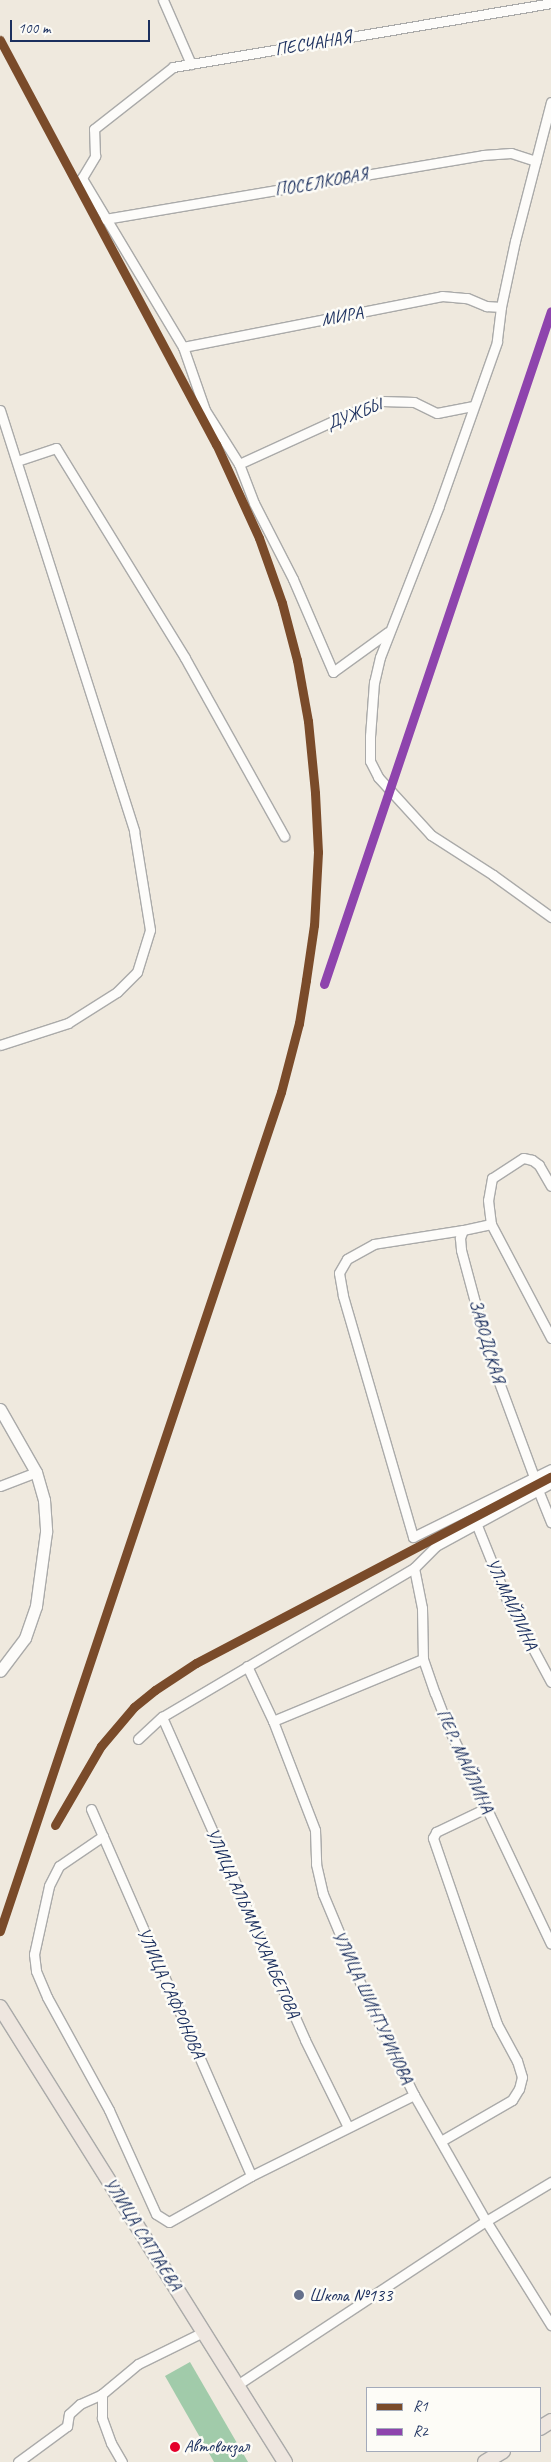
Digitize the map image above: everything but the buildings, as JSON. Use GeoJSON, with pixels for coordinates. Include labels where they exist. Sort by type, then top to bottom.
{"type":"FeatureCollection","features":[{"type":"Feature","properties":{"kind":"main road","name":"УЛИЦА САТПАЕВА"},"geometry":{"type":"LineString","coordinates":[[0,2006],[285,2462]]}},
{"type":"Feature","properties":{"kind":"main road"},"geometry":{"type":"LineString","coordinates":[[486,2462],[502,2452]]}},
{"type":"Feature","properties":{"kind":"street"},"geometry":{"type":"LineString","coordinates":[[163,0],[191,64]]}},
{"type":"Feature","properties":{"kind":"street","name":"ПЕСЧАНАЯ"},"geometry":{"type":"LineString","coordinates":[[105,219],[82,178],[95,156],[94,129],[172,67],[551,3]]}},
{"type":"Feature","properties":{"kind":"street"},"geometry":{"type":"LineString","coordinates":[[551,102],[501,307],[497,342],[439,506],[388,632],[378,665],[372,700],[370,761],[378,776],[431,835],[493,875],[551,918]]}},
{"type":"Feature","properties":{"kind":"street","name":"ПОСЕЛКОВАЯ"},"geometry":{"type":"LineString","coordinates":[[105,219],[483,155],[510,153],[536,160]]}},
{"type":"Feature","properties":{"kind":"street"},"geometry":{"type":"LineString","coordinates":[[105,219],[183,347],[204,410],[239,464],[254,503],[293,579],[333,672],[388,632]]}},
{"type":"Feature","properties":{"kind":"street","name":"МИРА"},"geometry":{"type":"LineString","coordinates":[[183,347],[442,296],[467,298],[486,306],[501,307]]}},
{"type":"Feature","properties":{"kind":"street","name":"ДУЖБЫ"},"geometry":{"type":"LineString","coordinates":[[239,464],[348,414],[382,401],[414,402],[437,412],[473,406]]}},
{"type":"Feature","properties":{"kind":"street"},"geometry":{"type":"LineString","coordinates":[[0,410],[134,831],[150,930],[137,972],[117,992],[68,1023],[0,1044]]}},
{"type":"Feature","properties":{"kind":"street"},"geometry":{"type":"LineString","coordinates":[[17,461],[56,448],[180,650],[284,836]]}},
{"type":"Feature","properties":{"kind":"street"},"geometry":{"type":"LineString","coordinates":[[551,1186],[539,1165],[532,1160],[523,1158],[492,1178],[488,1200],[491,1224],[551,1338]]}},
{"type":"Feature","properties":{"kind":"street"},"geometry":{"type":"LineString","coordinates":[[491,1224],[374,1244],[347,1259],[339,1273],[343,1296],[413,1537],[551,1469]]}},
{"type":"Feature","properties":{"kind":"street","name":"ЗАВОДСКАЯ"},"geometry":{"type":"LineString","coordinates":[[463,1230],[460,1238],[461,1250],[490,1358],[534,1477]]}},
{"type":"Feature","properties":{"kind":"street"},"geometry":{"type":"LineString","coordinates":[[0,1409],[36,1472],[44,1500],[46,1532],[36,1606],[25,1638],[10,1661],[0,1671]]}},
{"type":"Feature","properties":{"kind":"street"},"geometry":{"type":"LineString","coordinates":[[0,1486],[36,1472]]}},
{"type":"Feature","properties":{"kind":"street"},"geometry":{"type":"LineString","coordinates":[[138,1739],[162,1716],[414,1568],[436,1546],[551,1483]]}},
{"type":"Feature","properties":{"kind":"street"},"geometry":{"type":"LineString","coordinates":[[538,1490],[551,1522]]}},
{"type":"Feature","properties":{"kind":"street","name":"УЛ.МАЙЛИНА"},"geometry":{"type":"LineString","coordinates":[[476,1523],[507,1600],[551,1682]]}},
{"type":"Feature","properties":{"kind":"street","name":"ПЕР. МАЙЛИНА"},"geometry":{"type":"LineString","coordinates":[[414,1568],[422,1608],[423,1659],[447,1725],[551,1944]]}},
{"type":"Feature","properties":{"kind":"street"},"geometry":{"type":"LineString","coordinates":[[273,1721],[423,1659]]}},
{"type":"Feature","properties":{"kind":"street","name":"УЛИЦА ШИНТУРИНОВА"},"geometry":{"type":"LineString","coordinates":[[248,1666],[273,1721],[315,1830],[316,1864],[323,1894],[366,1997],[414,2096],[486,2221],[551,2325]]}},
{"type":"Feature","properties":{"kind":"street","name":"УЛИЦА АЛЬММУХАМБЕТОВА"},"geometry":{"type":"LineString","coordinates":[[162,1716],[305,2040],[348,2128]]}},
{"type":"Feature","properties":{"kind":"street"},"geometry":{"type":"LineString","coordinates":[[441,2141],[512,2100],[519,2089],[522,2077],[517,2061],[497,2024],[433,1838],[436,1832],[486,1808]]}},
{"type":"Feature","properties":{"kind":"street","name":"УЛИЦА САФРОНОВА"},"geometry":{"type":"LineString","coordinates":[[91,1809],[251,2176]]}},
{"type":"Feature","properties":{"kind":"street"},"geometry":{"type":"LineString","coordinates":[[103,1836],[59,1866],[49,1886],[34,1954],[36,1971],[47,1997],[108,2110],[156,2214],[168,2222],[251,2176],[414,2096]]}},
{"type":"Feature","properties":{"kind":"street"},"geometry":{"type":"LineString","coordinates":[[237,2385],[486,2221],[551,2182]]}},
{"type":"Feature","properties":{"kind":"street"},"geometry":{"type":"LineString","coordinates":[[18,2462],[67,2426],[69,2414],[80,2404],[102,2394],[138,2364],[204,2332]]}},
{"type":"Feature","properties":{"kind":"street"},"geometry":{"type":"LineString","coordinates":[[102,2394],[102,2418],[111,2443],[122,2462]]}},
{"type":"Feature","properties":{"kind":"green space"},"geometry":{"type":"Polygon","coordinates":[[[190,2362],[248,2462],[214,2462],[165,2376],[190,2362]]]}},
{"type":"Feature","properties":{"kind":"transit line","name":"R1"},"geometry":{"type":"LineString","coordinates":[[0,40],[216,444],[259,538],[282,603],[297,660],[308,721],[318,852],[314,925],[306,980],[299,1023],[281,1092],[0,1931]]}},
{"type":"Feature","properties":{"kind":"transit line","name":"R2"},"geometry":{"type":"LineString","coordinates":[[324,984],[551,311]]}},
{"type":"Feature","properties":{"kind":"transit line","name":"R1"},"geometry":{"type":"LineString","coordinates":[[55,1825],[101,1746],[134,1707],[155,1690],[196,1663],[551,1477]]}},
{"type":"Feature","properties":{"kind":"place","name":"Школа №133"},"geometry":{"type":"Point","coordinates":[299,2295]}},
{"type":"Feature","properties":{"kind":"place","name":"Автовокзал"},"geometry":{"type":"Point","coordinates":[175,2447]}}]}
